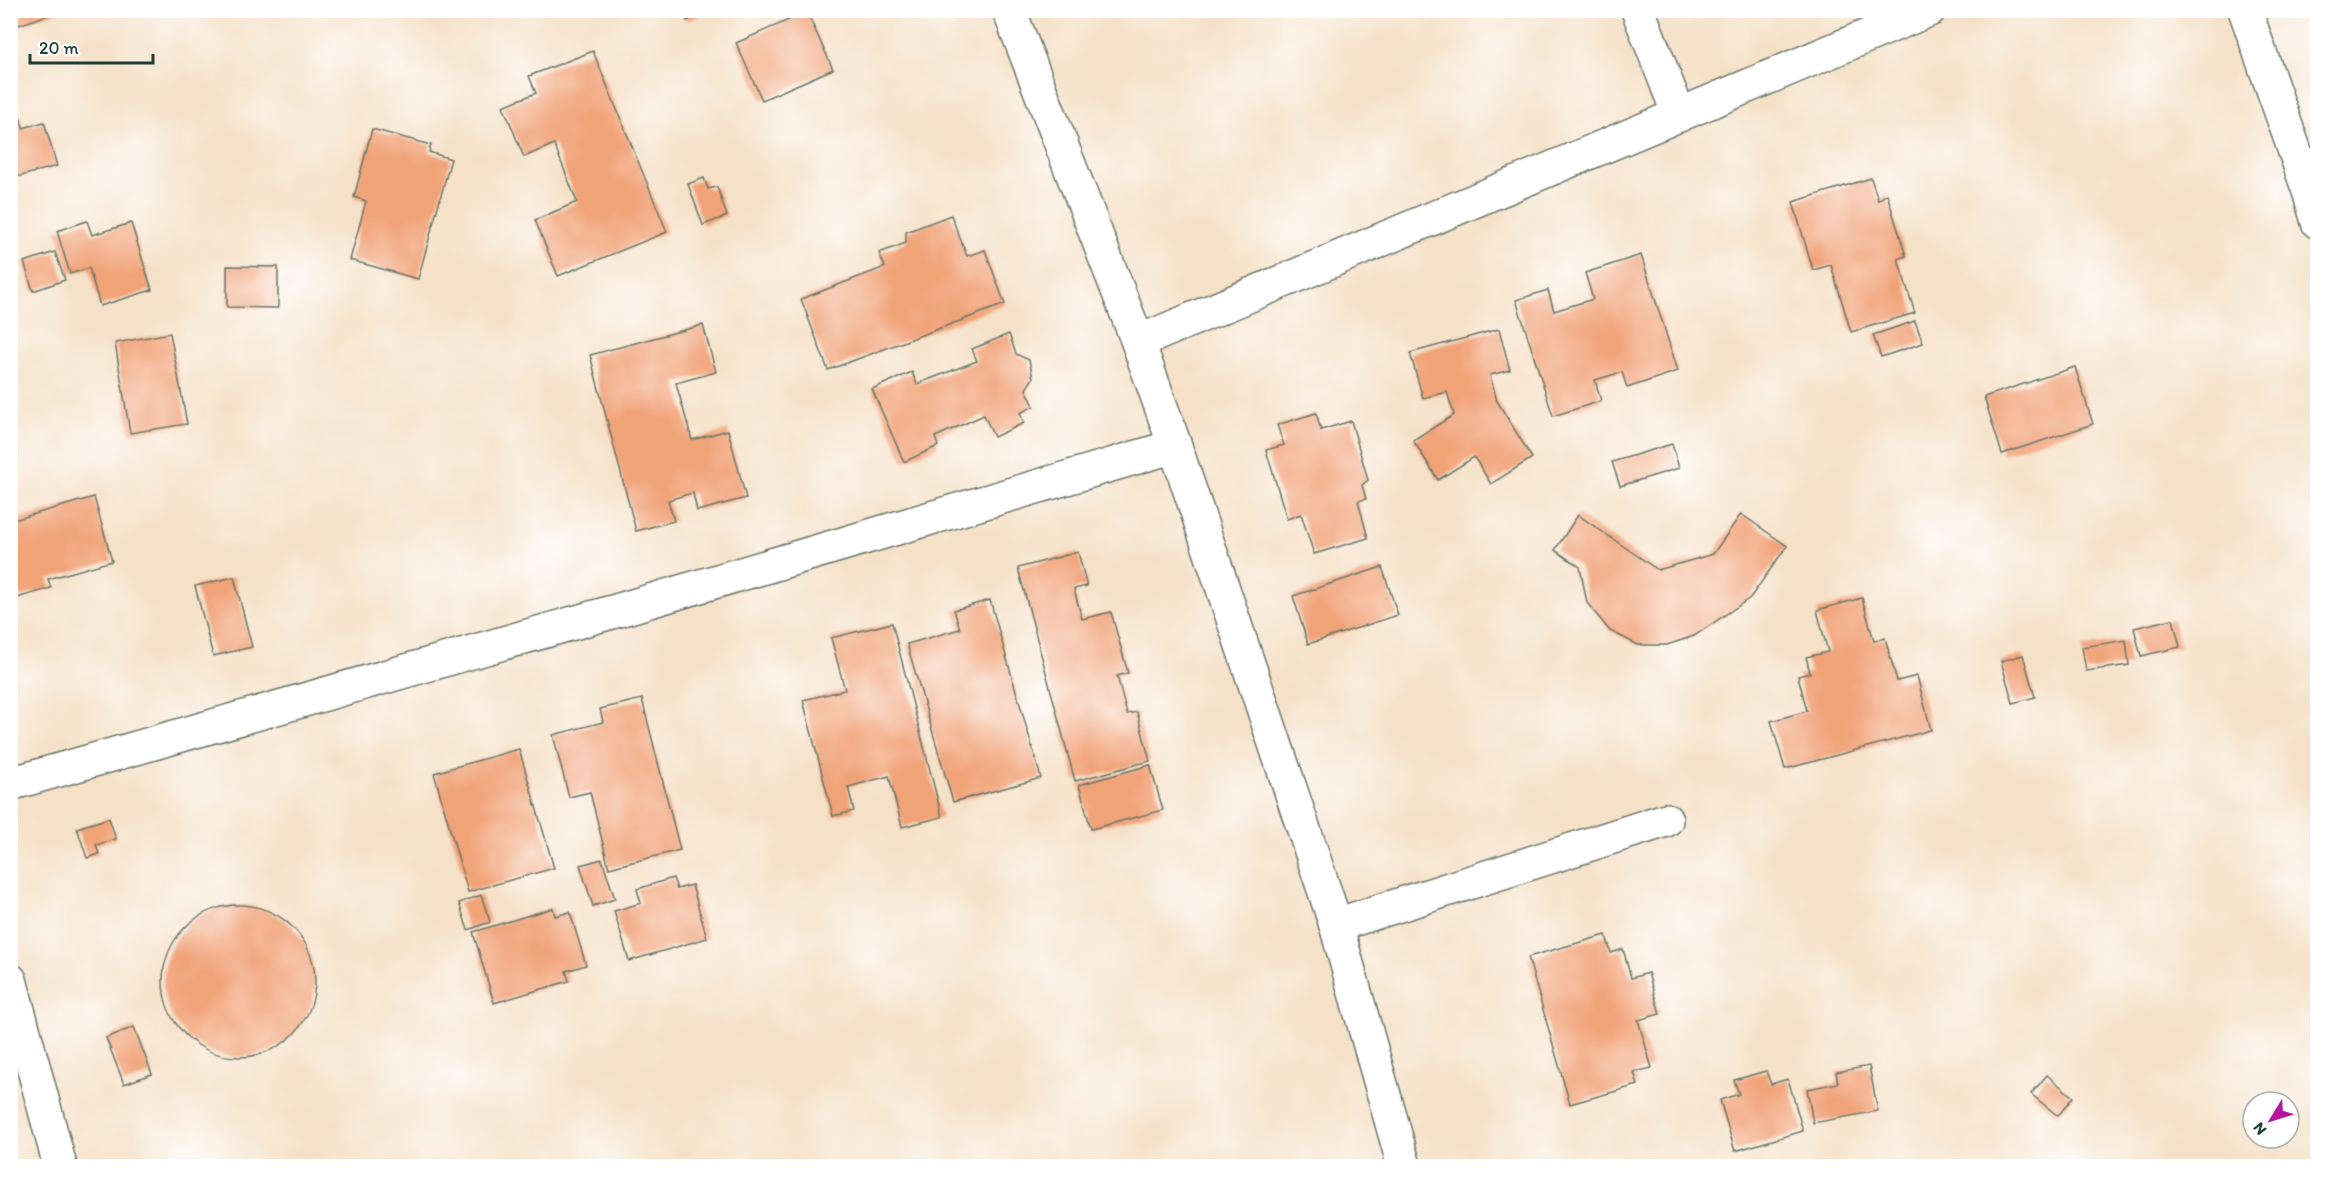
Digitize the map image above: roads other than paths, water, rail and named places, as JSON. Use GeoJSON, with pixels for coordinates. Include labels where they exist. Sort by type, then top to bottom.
{"type":"FeatureCollection","features":[{"type":"Feature","properties":{"kind":"street"},"geometry":{"type":"LineString","coordinates":[[1009,10],[1138,342],[1175,446],[1336,926],[1404,1167]]}},
{"type":"Feature","properties":{"kind":"street"},"geometry":{"type":"LineString","coordinates":[[1638,10],[1679,115]]}},
{"type":"Feature","properties":{"kind":"street"},"geometry":{"type":"LineString","coordinates":[[1138,342],[1929,10]]}},
{"type":"Feature","properties":{"kind":"street"},"geometry":{"type":"LineString","coordinates":[[2245,10],[2318,222]]}},
{"type":"Feature","properties":{"kind":"street"},"geometry":{"type":"LineString","coordinates":[[10,784],[619,610],[1175,446]]}},
{"type":"Feature","properties":{"kind":"street"},"geometry":{"type":"LineString","coordinates":[[1336,926],[1665,820]]}},
{"type":"Feature","properties":{"kind":"street"},"geometry":{"type":"LineString","coordinates":[[10,980],[60,1167]]}}]}
